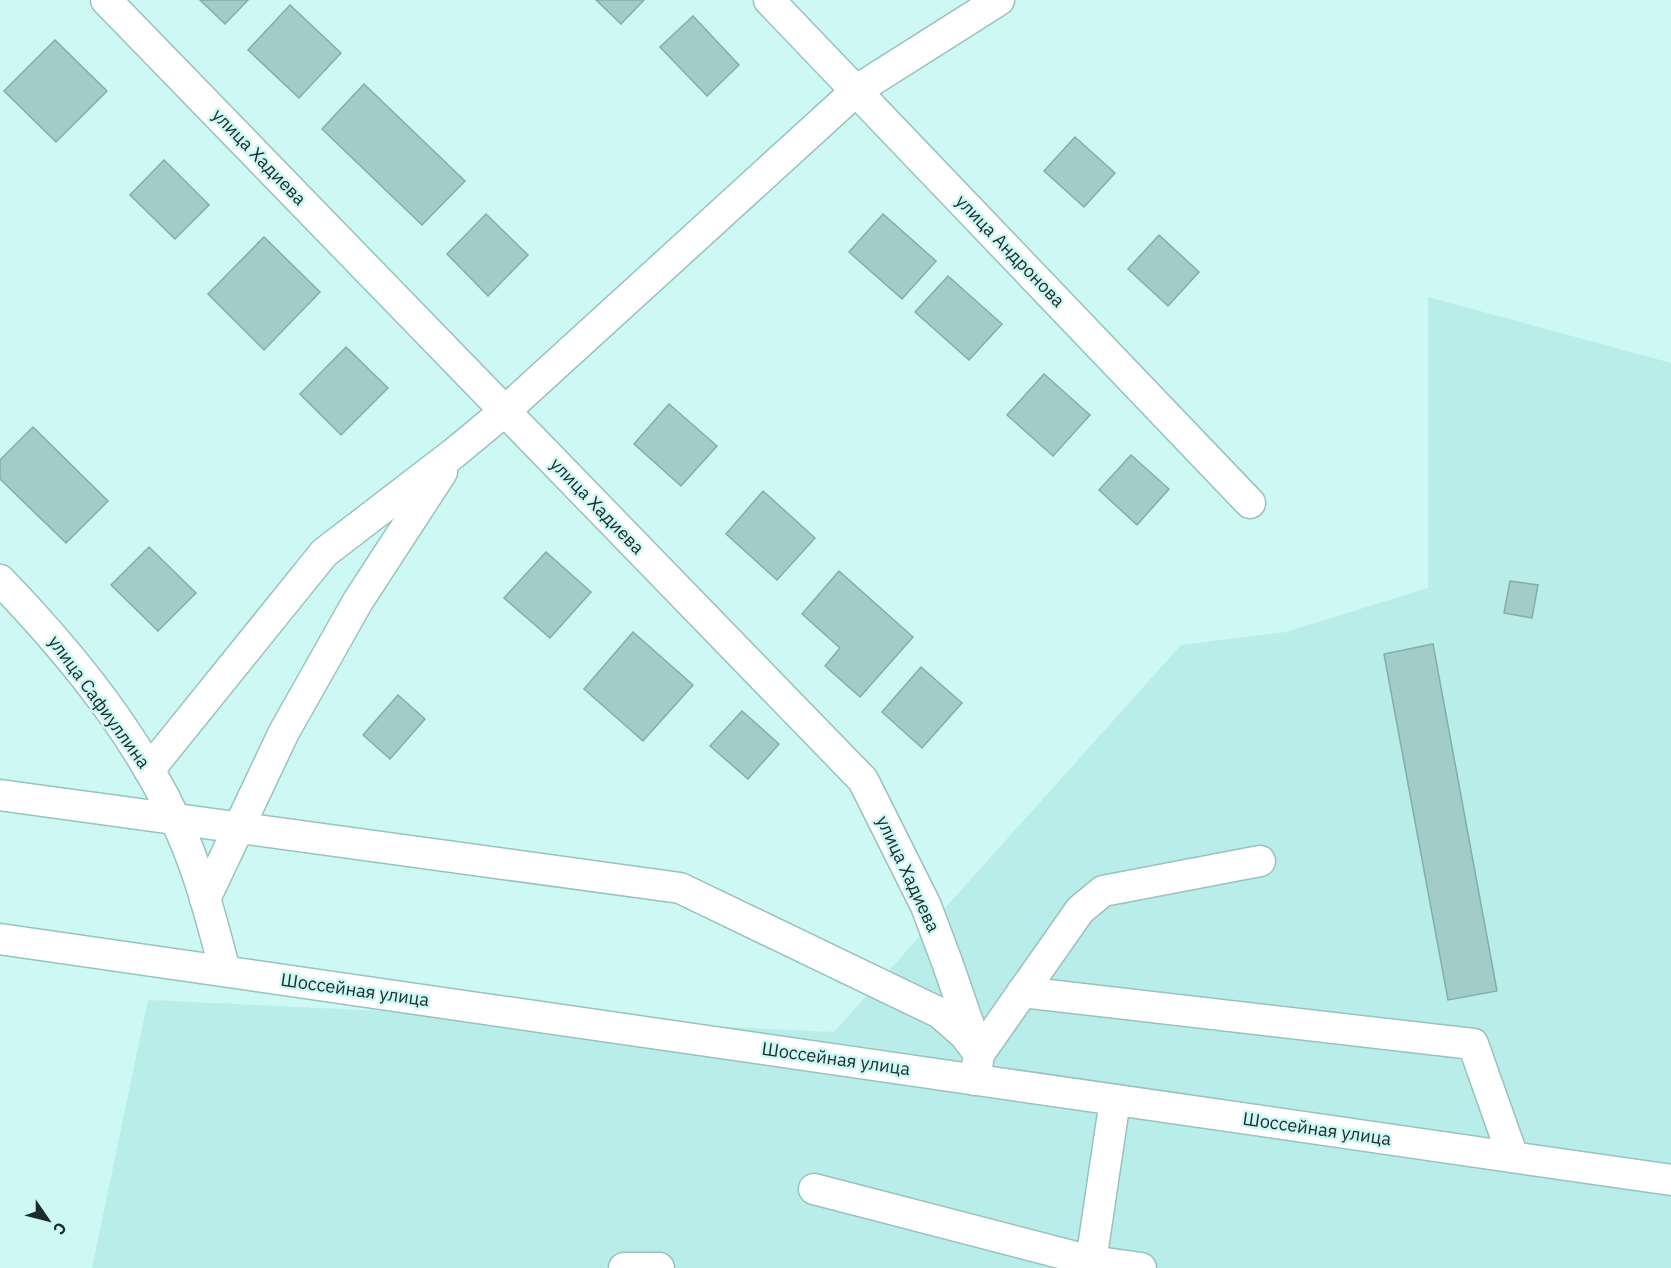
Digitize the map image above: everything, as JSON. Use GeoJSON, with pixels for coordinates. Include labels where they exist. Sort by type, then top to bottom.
{"type":"FeatureCollection","features":[{"type":"Feature","properties":{"kind":"street","name":"улица Хадиева"},"geometry":{"type":"LineString","coordinates":[[106,0],[863,780],[926,906],[977,1067]]}},
{"type":"Feature","properties":{"kind":"street","name":"улица Андронова"},"geometry":{"type":"LineString","coordinates":[[769,0],[1250,503]]}},
{"type":"Feature","properties":{"kind":"street"},"geometry":{"type":"LineString","coordinates":[[149,770],[324,553],[505,411],[857,90],[999,0]]}},
{"type":"Feature","properties":{"kind":"street"},"geometry":{"type":"LineString","coordinates":[[205,899],[284,732],[358,601],[453,454]]}},
{"type":"Feature","properties":{"kind":"street","name":"улица Сафиуллина"},"geometry":{"type":"LineString","coordinates":[[0,580],[44,626],[122,727],[149,770],[174,819],[205,899],[225,971]]}},
{"type":"Feature","properties":{"kind":"street"},"geometry":{"type":"LineString","coordinates":[[0,795],[681,888],[940,1013],[965,1035],[977,1067]]}},
{"type":"Feature","properties":{"kind":"street"},"geometry":{"type":"LineString","coordinates":[[977,1067],[1022,992],[1080,910],[1103,891],[1260,861]]}},
{"type":"Feature","properties":{"kind":"street","name":"Шоссейная улица"},"geometry":{"type":"LineString","coordinates":[[0,939],[225,971],[977,1067],[1115,1100],[1671,1180]]}},
{"type":"Feature","properties":{"kind":"street"},"geometry":{"type":"LineString","coordinates":[[1022,992],[1473,1044],[1512,1157]]}},
{"type":"Feature","properties":{"kind":"street"},"geometry":{"type":"LineString","coordinates":[[1090,1265],[1115,1100]]}},
{"type":"Feature","properties":{"kind":"street"},"geometry":{"type":"LineString","coordinates":[[814,1189],[1090,1265],[1141,1268]]}},
{"type":"Feature","properties":{"kind":"street"},"geometry":{"type":"LineString","coordinates":[[624,1268],[659,1268]]}},
{"type":"Feature","properties":{"kind":"shaded area"},"geometry":{"type":"Polygon","coordinates":[[[1428,297],[1671,363],[1671,1268],[92,1268],[148,1000],[834,1032],[1181,645],[1286,632],[1428,588],[1428,297]]]}},
{"type":"Feature","properties":{"kind":"building"},"geometry":{"type":"Polygon","coordinates":[[[200,0],[248,0],[225,24],[200,0]]]}},
{"type":"Feature","properties":{"kind":"building"},"geometry":{"type":"Polygon","coordinates":[[[596,0],[644,0],[621,24],[596,0]]]}},
{"type":"Feature","properties":{"kind":"building"},"geometry":{"type":"Polygon","coordinates":[[[290,5],[341,53],[299,98],[248,50],[290,5]]]}},
{"type":"Feature","properties":{"kind":"building"},"geometry":{"type":"Polygon","coordinates":[[[693,16],[739,65],[707,96],[660,47],[693,16]]]}},
{"type":"Feature","properties":{"kind":"building"},"geometry":{"type":"Polygon","coordinates":[[[55,40],[107,91],[56,142],[4,91],[55,40]]]}},
{"type":"Feature","properties":{"kind":"building"},"geometry":{"type":"Polygon","coordinates":[[[364,84],[465,181],[422,225],[322,129],[364,84]]]}},
{"type":"Feature","properties":{"kind":"building"},"geometry":{"type":"Polygon","coordinates":[[[1075,137],[1115,173],[1084,207],[1044,171],[1075,137]]]}},
{"type":"Feature","properties":{"kind":"building"},"geometry":{"type":"Polygon","coordinates":[[[164,160],[209,205],[175,239],[130,195],[164,160]]]}},
{"type":"Feature","properties":{"kind":"building"},"geometry":{"type":"Polygon","coordinates":[[[486,214],[528,255],[488,296],[447,254],[486,214]]]}},
{"type":"Feature","properties":{"kind":"building"},"geometry":{"type":"Polygon","coordinates":[[[883,214],[936,261],[902,299],[849,252],[883,214]]]}},
{"type":"Feature","properties":{"kind":"building"},"geometry":{"type":"Polygon","coordinates":[[[1159,235],[1199,272],[1168,306],[1128,269],[1159,235]]]}},
{"type":"Feature","properties":{"kind":"building"},"geometry":{"type":"Polygon","coordinates":[[[264,237],[320,292],[264,350],[208,294],[264,237]]]}},
{"type":"Feature","properties":{"kind":"building"},"geometry":{"type":"Polygon","coordinates":[[[948,276],[1002,324],[969,360],[915,312],[948,276]]]}},
{"type":"Feature","properties":{"kind":"building"},"geometry":{"type":"Polygon","coordinates":[[[346,347],[388,388],[341,435],[300,394],[346,347]]]}},
{"type":"Feature","properties":{"kind":"building"},"geometry":{"type":"Polygon","coordinates":[[[1044,374],[1090,415],[1053,456],[1007,415],[1044,374]]]}},
{"type":"Feature","properties":{"kind":"building"},"geometry":{"type":"Polygon","coordinates":[[[669,404],[717,446],[681,486],[634,444],[669,404]]]}},
{"type":"Feature","properties":{"kind":"building"},"geometry":{"type":"Polygon","coordinates":[[[33,427],[108,501],[66,543],[0,479],[0,460],[33,427]]]}},
{"type":"Feature","properties":{"kind":"building"},"geometry":{"type":"Polygon","coordinates":[[[1131,455],[1169,489],[1137,525],[1099,490],[1131,455]]]}},
{"type":"Feature","properties":{"kind":"building"},"geometry":{"type":"Polygon","coordinates":[[[763,491],[815,538],[777,580],[726,534],[763,491]]]}},
{"type":"Feature","properties":{"kind":"building"},"geometry":{"type":"Polygon","coordinates":[[[149,547],[196,593],[158,631],[111,585],[149,547]]]}},
{"type":"Feature","properties":{"kind":"building"},"geometry":{"type":"Polygon","coordinates":[[[546,552],[591,592],[550,638],[504,598],[546,552]]]}},
{"type":"Feature","properties":{"kind":"building"},"geometry":{"type":"Polygon","coordinates":[[[839,571],[913,637],[860,697],[825,666],[840,648],[802,614],[839,571]]]}},
{"type":"Feature","properties":{"kind":"building"},"geometry":{"type":"Polygon","coordinates":[[[1510,581],[1538,585],[1532,618],[1504,613],[1510,581]]]}},
{"type":"Feature","properties":{"kind":"building"},"geometry":{"type":"Polygon","coordinates":[[[633,632],[693,685],[643,741],[584,689],[633,632]]]}},
{"type":"Feature","properties":{"kind":"building"},"geometry":{"type":"Polygon","coordinates":[[[1433,644],[1497,991],[1448,1000],[1384,654],[1433,644]]]}},
{"type":"Feature","properties":{"kind":"building"},"geometry":{"type":"Polygon","coordinates":[[[921,667],[962,703],[922,748],[882,712],[921,667]]]}},
{"type":"Feature","properties":{"kind":"building"},"geometry":{"type":"Polygon","coordinates":[[[398,695],[425,719],[390,759],[363,735],[398,695]]]}},
{"type":"Feature","properties":{"kind":"building"},"geometry":{"type":"Polygon","coordinates":[[[742,711],[779,744],[748,779],[710,746],[742,711]]]}}]}
